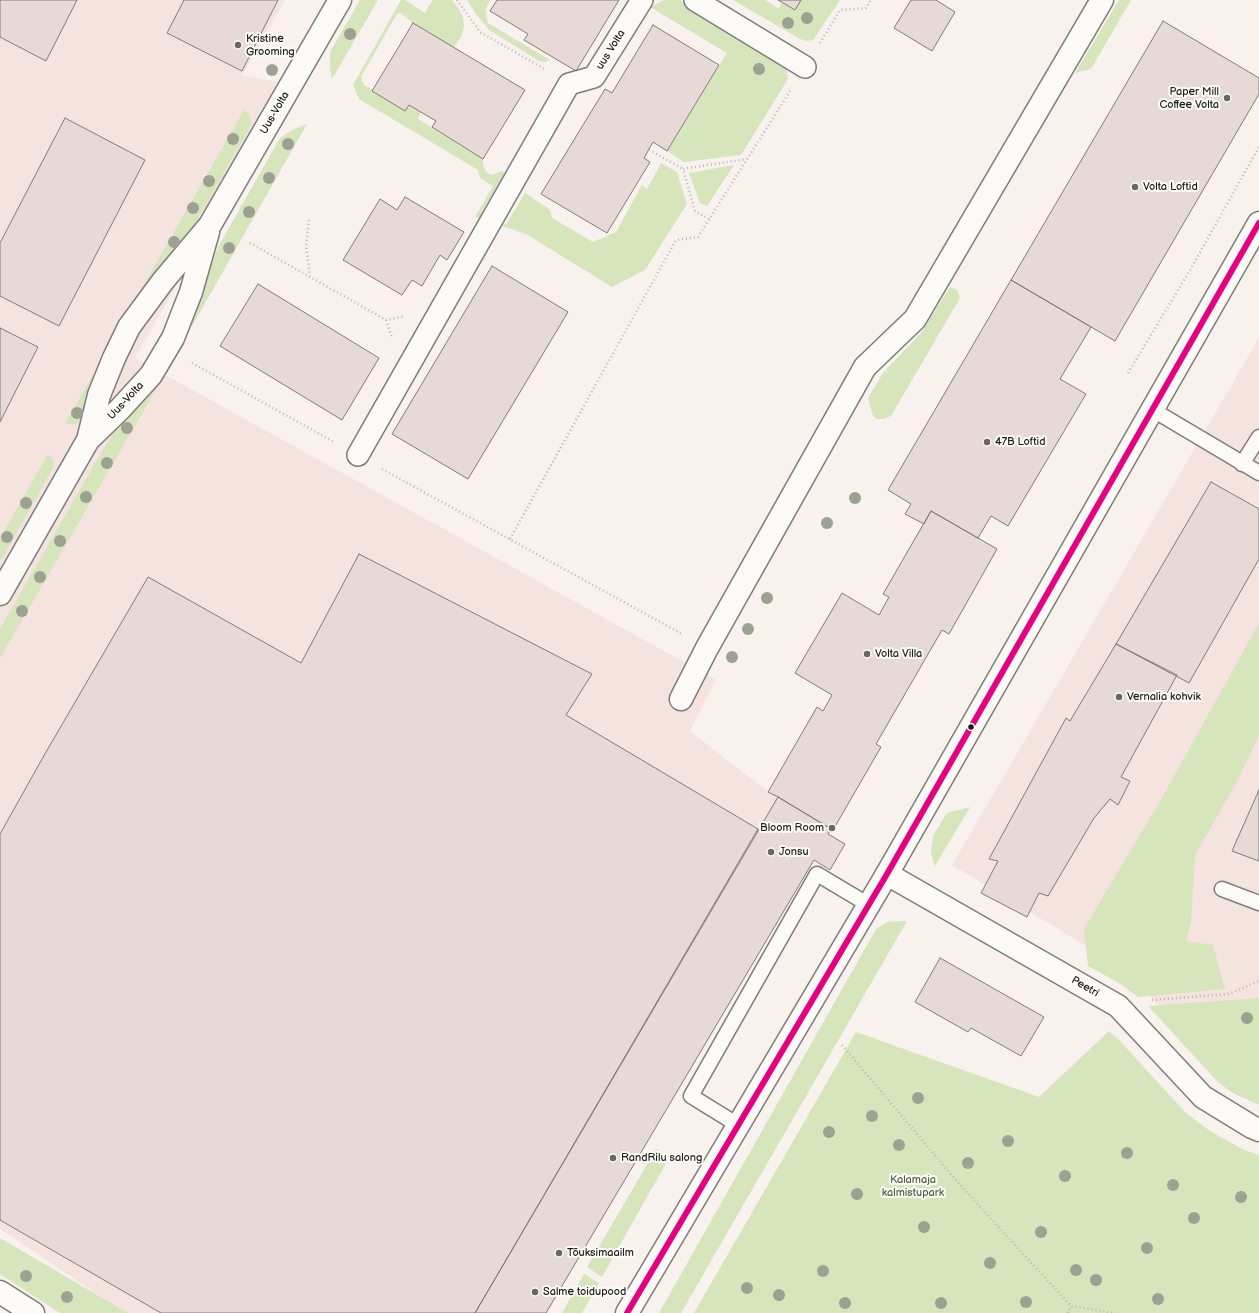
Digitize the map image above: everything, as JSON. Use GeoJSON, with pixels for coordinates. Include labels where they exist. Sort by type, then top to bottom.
{"type":"FeatureCollection","features":[{"type":"Feature","properties":{"kind":"street","name":"Uus-Volta"},"geometry":{"type":"LineString","coordinates":[[0,594],[88,440],[99,395],[128,327],[163,280],[210,225],[340,0]]}},
{"type":"Feature","properties":{"kind":"street","name":"uus Volta"},"geometry":{"type":"LineString","coordinates":[[569,84],[594,77],[642,0]]}},
{"type":"Feature","properties":{"kind":"street"},"geometry":{"type":"LineString","coordinates":[[695,0],[805,67]]}},
{"type":"Feature","properties":{"kind":"street"},"geometry":{"type":"LineString","coordinates":[[681,699],[707,648],[865,367],[915,319],[1102,0]]}},
{"type":"Feature","properties":{"kind":"street"},"geometry":{"type":"LineString","coordinates":[[358,455],[569,84]]}},
{"type":"Feature","properties":{"kind":"street"},"geometry":{"type":"LineString","coordinates":[[627,1313],[887,874],[1259,223]]}},
{"type":"Feature","properties":{"kind":"street","name":"Uus-Volta"},"geometry":{"type":"LineString","coordinates":[[88,440],[120,409],[151,375],[173,338],[190,292],[210,225]]}},
{"type":"Feature","properties":{"kind":"street","name":"Peetri"},"geometry":{"type":"LineString","coordinates":[[887,874],[1118,1006],[1203,1097],[1259,1130]]}},
{"type":"Feature","properties":{"kind":"street"},"geometry":{"type":"LineString","coordinates":[[0,1292],[33,1313]]}},
{"type":"Feature","properties":{"kind":"lane"},"geometry":{"type":"LineString","coordinates":[[1152,410],[1259,473]]}},
{"type":"Feature","properties":{"kind":"lane"},"geometry":{"type":"LineString","coordinates":[[1242,464],[1259,437]]}},
{"type":"Feature","properties":{"kind":"lane"},"geometry":{"type":"LineString","coordinates":[[738,1125],[691,1096],[817,874],[869,905]]}},
{"type":"Feature","properties":{"kind":"lane"},"geometry":{"type":"LineString","coordinates":[[1222,889],[1259,903]]}},
{"type":"Feature","properties":{"kind":"path"},"geometry":{"type":"LineString","coordinates":[[457,0],[480,32],[569,84]]}},
{"type":"Feature","properties":{"kind":"path"},"geometry":{"type":"LineString","coordinates":[[707,648],[510,539],[676,240],[698,238],[840,10],[866,8],[871,0]]}},
{"type":"Feature","properties":{"kind":"path"},"geometry":{"type":"LineString","coordinates":[[1128,373],[1189,272],[1259,147]]}},
{"type":"Feature","properties":{"kind":"path"},"geometry":{"type":"LineString","coordinates":[[648,150],[683,169],[747,159]]}},
{"type":"Feature","properties":{"kind":"path"},"geometry":{"type":"LineString","coordinates":[[683,169],[695,211],[709,219]]}},
{"type":"Feature","properties":{"kind":"path"},"geometry":{"type":"LineString","coordinates":[[309,220],[306,246],[310,277]]}},
{"type":"Feature","properties":{"kind":"path"},"geometry":{"type":"LineString","coordinates":[[250,243],[386,320],[441,309]]}},
{"type":"Feature","properties":{"kind":"path"},"geometry":{"type":"LineString","coordinates":[[1145,1000],[1228,994],[1259,981]]}},
{"type":"Feature","properties":{"kind":"path"},"geometry":{"type":"LineString","coordinates":[[842,1045],[960,1185],[1071,1306],[1115,1313]]}},
{"type":"Feature","properties":{"kind":"path"},"geometry":{"type":"LineString","coordinates":[[1068,1313],[1071,1306]]}},
{"type":"Feature","properties":{"kind":"shaded area"},"geometry":{"type":"Polygon","coordinates":[[[0,0],[285,0],[242,75],[291,85],[135,358],[716,680],[690,731],[768,792],[778,797],[475,1313],[125,1313],[0,1229],[0,0]]]}},
{"type":"Feature","properties":{"kind":"shaded area"},"geometry":{"type":"Polygon","coordinates":[[[1259,338],[1259,1095],[1239,1088],[1121,967],[952,865],[1259,338]]]}},
{"type":"Feature","properties":{"kind":"green space"},"geometry":{"type":"Polygon","coordinates":[[[360,0],[378,0],[332,79],[330,52],[360,0]]]}},
{"type":"Feature","properties":{"kind":"green space"},"geometry":{"type":"Polygon","coordinates":[[[401,0],[405,0],[425,13],[434,0],[452,0],[459,9],[463,18],[464,26],[462,35],[454,48],[413,23],[401,13],[397,14],[361,77],[364,85],[405,111],[409,105],[421,112],[418,119],[483,159],[485,170],[489,174],[492,175],[502,171],[505,173],[482,211],[506,225],[525,193],[550,210],[552,218],[593,242],[616,232],[642,185],[647,189],[661,163],[677,172],[687,204],[645,270],[612,287],[526,234],[475,217],[493,186],[480,178],[478,170],[359,99],[353,85],[401,0]]]}},
{"type":"Feature","properties":{"kind":"green space"},"geometry":{"type":"Polygon","coordinates":[[[467,0],[490,0],[485,10],[488,23],[550,60],[545,62],[539,61],[489,30],[467,0]]]}},
{"type":"Feature","properties":{"kind":"green space"},"geometry":{"type":"Polygon","coordinates":[[[664,0],[678,0],[686,2],[786,64],[788,79],[741,155],[684,162],[667,151],[727,53],[650,7],[664,0]]]}},
{"type":"Feature","properties":{"kind":"green space"},"geometry":{"type":"Polygon","coordinates":[[[733,0],[765,0],[779,9],[782,2],[795,10],[801,0],[840,0],[813,40],[807,41],[800,39],[733,0]]]}},
{"type":"Feature","properties":{"kind":"green space"},"geometry":{"type":"Polygon","coordinates":[[[1119,0],[1131,0],[1091,69],[1075,73],[1119,0]]]}},
{"type":"Feature","properties":{"kind":"green space"},"geometry":{"type":"Polygon","coordinates":[[[244,110],[249,114],[252,124],[190,232],[139,293],[244,110]]]}},
{"type":"Feature","properties":{"kind":"green space"},"geometry":{"type":"Polygon","coordinates":[[[307,124],[183,342],[218,247],[280,138],[294,129],[307,124]]]}},
{"type":"Feature","properties":{"kind":"green space"},"geometry":{"type":"Polygon","coordinates":[[[734,165],[707,206],[700,203],[689,173],[734,165]]]}},
{"type":"Feature","properties":{"kind":"green space"},"geometry":{"type":"Polygon","coordinates":[[[950,287],[957,290],[960,298],[891,416],[884,419],[877,419],[873,416],[868,398],[883,373],[921,333],[950,287]]]}},
{"type":"Feature","properties":{"kind":"green space"},"geometry":{"type":"Polygon","coordinates":[[[102,359],[79,422],[75,424],[65,424],[102,359]]]}},
{"type":"Feature","properties":{"kind":"green space"},"geometry":{"type":"Polygon","coordinates":[[[165,374],[0,658],[0,629],[94,465],[112,435],[165,374]]]}},
{"type":"Feature","properties":{"kind":"green space"},"geometry":{"type":"Polygon","coordinates":[[[48,454],[53,459],[54,466],[0,562],[0,538],[48,454]]]}},
{"type":"Feature","properties":{"kind":"green space"},"geometry":{"type":"Polygon","coordinates":[[[1259,623],[1259,735],[1239,778],[1195,855],[1191,922],[1186,941],[1213,945],[1225,989],[1138,997],[1119,983],[1088,966],[1084,929],[1163,796],[1259,623]]]}},
{"type":"Feature","properties":{"kind":"green space"},"geometry":{"type":"Polygon","coordinates":[[[970,807],[935,866],[931,851],[933,836],[947,813],[970,807]]]}},
{"type":"Feature","properties":{"kind":"green space"},"geometry":{"type":"Polygon","coordinates":[[[907,921],[681,1313],[659,1313],[876,929],[888,922],[907,921]]]}},
{"type":"Feature","properties":{"kind":"green space"},"geometry":{"type":"Polygon","coordinates":[[[1259,998],[1259,1105],[1231,1092],[1216,1080],[1148,1006],[1259,998]]]}},
{"type":"Feature","properties":{"kind":"green space","name":"Kalamaja kalmistupark"},"geometry":{"type":"Polygon","coordinates":[[[1109,1031],[1186,1113],[1210,1131],[1242,1149],[1259,1155],[1259,1313],[694,1313],[856,1032],[1039,1097],[1109,1031]]]}},
{"type":"Feature","properties":{"kind":"green space"},"geometry":{"type":"Polygon","coordinates":[[[656,1149],[669,1158],[602,1277],[587,1267],[656,1149]]]}},
{"type":"Feature","properties":{"kind":"green space"},"geometry":{"type":"Polygon","coordinates":[[[0,1238],[128,1313],[60,1313],[0,1274],[0,1238]]]}},
{"type":"Feature","properties":{"kind":"green space"},"geometry":{"type":"Polygon","coordinates":[[[584,1274],[599,1283],[582,1313],[562,1313],[584,1274]]]}},
{"type":"Feature","properties":{"kind":"building"},"geometry":{"type":"Polygon","coordinates":[[[0,0],[77,0],[46,61],[0,37],[0,0]]]}},
{"type":"Feature","properties":{"kind":"building"},"geometry":{"type":"Polygon","coordinates":[[[184,0],[278,0],[242,71],[167,33],[184,0]]]}},
{"type":"Feature","properties":{"kind":"building"},"geometry":{"type":"Polygon","coordinates":[[[497,0],[619,0],[576,71],[524,40],[528,34],[490,11],[497,0]]]}},
{"type":"Feature","properties":{"kind":"building"},"geometry":{"type":"Polygon","coordinates":[[[778,0],[801,0],[795,10],[778,0]]]}},
{"type":"Feature","properties":{"kind":"building"},"geometry":{"type":"Polygon","coordinates":[[[911,0],[936,0],[955,12],[932,51],[894,28],[911,0]]]}},
{"type":"Feature","properties":{"kind":"building","name":"Volta Loftid"},"geometry":{"type":"Polygon","coordinates":[[[1163,21],[1259,78],[1259,94],[1115,341],[1011,280],[1163,21]]]}},
{"type":"Feature","properties":{"kind":"building"},"geometry":{"type":"Polygon","coordinates":[[[413,23],[525,90],[483,159],[432,127],[436,121],[409,105],[405,111],[372,91],[413,23]]]}},
{"type":"Feature","properties":{"kind":"building"},"geometry":{"type":"Polygon","coordinates":[[[653,25],[719,65],[667,151],[653,142],[644,158],[650,162],[607,233],[541,194],[605,89],[612,93],[653,25]]]}},
{"type":"Feature","properties":{"kind":"building"},"geometry":{"type":"Polygon","coordinates":[[[65,118],[145,160],[59,326],[0,296],[0,243],[65,118]]]}},
{"type":"Feature","properties":{"kind":"building"},"geometry":{"type":"Polygon","coordinates":[[[405,197],[464,232],[447,260],[440,255],[422,286],[412,280],[402,295],[343,260],[380,199],[397,210],[405,197]]]}},
{"type":"Feature","properties":{"kind":"building"},"geometry":{"type":"Polygon","coordinates":[[[492,266],[568,312],[468,479],[392,434],[492,266]]]}},
{"type":"Feature","properties":{"kind":"building","name":"47B Loftid"},"geometry":{"type":"Polygon","coordinates":[[[1011,280],[1091,327],[1060,379],[1086,394],[1008,526],[991,516],[978,538],[931,511],[924,524],[905,514],[911,504],[888,490],[1011,280]]]}},
{"type":"Feature","properties":{"kind":"building"},"geometry":{"type":"Polygon","coordinates":[[[258,284],[379,358],[342,420],[220,346],[258,284]]]}},
{"type":"Feature","properties":{"kind":"building"},"geometry":{"type":"Polygon","coordinates":[[[0,328],[38,347],[0,422],[0,328]]]}},
{"type":"Feature","properties":{"kind":"building"},"geometry":{"type":"Polygon","coordinates":[[[1211,482],[1259,509],[1259,559],[1189,683],[1116,644],[1211,482]]]}},
{"type":"Feature","properties":{"kind":"building","name":"Volta Villa"},"geometry":{"type":"Polygon","coordinates":[[[931,511],[997,549],[949,634],[942,630],[876,744],[881,747],[833,830],[768,792],[817,707],[823,711],[832,695],[795,673],[842,593],[879,615],[889,597],[883,594],[931,511]]]}},
{"type":"Feature","properties":{"kind":"building"},"geometry":{"type":"Polygon","coordinates":[[[359,554],[592,674],[566,715],[758,829],[475,1313],[161,1313],[0,1220],[0,834],[148,577],[301,663],[359,554]]]}},
{"type":"Feature","properties":{"kind":"building"},"geometry":{"type":"Polygon","coordinates":[[[1116,644],[1177,675],[1121,777],[1130,781],[1118,805],[1110,799],[1094,818],[1048,896],[1039,893],[1027,917],[981,893],[998,861],[989,859],[1066,718],[1070,721],[1116,644]]]}},
{"type":"Feature","properties":{"kind":"building"},"geometry":{"type":"Polygon","coordinates":[[[1259,790],[1259,861],[1232,851],[1259,790]]]}},
{"type":"Feature","properties":{"kind":"building"},"geometry":{"type":"Polygon","coordinates":[[[778,797],[831,829],[828,834],[845,844],[830,870],[814,860],[546,1313],[475,1313],[778,797]]]}},
{"type":"Feature","properties":{"kind":"building"},"geometry":{"type":"Polygon","coordinates":[[[940,958],[1044,1017],[1021,1056],[971,1028],[968,1032],[915,1002],[940,958]]]}},
{"type":"Feature","properties":{"kind":"transit line"},"geometry":{"type":"LineString","coordinates":[[627,1313],[887,874],[1259,223]]}},
{"type":"Feature","properties":{"kind":"place","name":"Kristine Grooming"},"geometry":{"type":"Point","coordinates":[238,45]}},
{"type":"Feature","properties":{"kind":"place","name":"Paper Mill Coffee Volta"},"geometry":{"type":"Point","coordinates":[1227,98]}},
{"type":"Feature","properties":{"kind":"place","name":"Volta Loftid"},"geometry":{"type":"Point","coordinates":[1135,187]}},
{"type":"Feature","properties":{"kind":"place","name":"47B Loftid"},"geometry":{"type":"Point","coordinates":[987,442]}},
{"type":"Feature","properties":{"kind":"place","name":"Volta Villa"},"geometry":{"type":"Point","coordinates":[867,654]}},
{"type":"Feature","properties":{"kind":"place","name":"Vernalia kohvik"},"geometry":{"type":"Point","coordinates":[1119,697]}},
{"type":"Feature","properties":{"kind":"place","name":"Bloom Room"},"geometry":{"type":"Point","coordinates":[832,828]}},
{"type":"Feature","properties":{"kind":"place","name":"Jonsu"},"geometry":{"type":"Point","coordinates":[771,852]}},
{"type":"Feature","properties":{"kind":"place","name":"RandRilu salong"},"geometry":{"type":"Point","coordinates":[613,1158]}},
{"type":"Feature","properties":{"kind":"place","name":"Tõuksimaailm"},"geometry":{"type":"Point","coordinates":[559,1253]}},
{"type":"Feature","properties":{"kind":"place","name":"Salme toidupood"},"geometry":{"type":"Point","coordinates":[535,1292]}}]}
